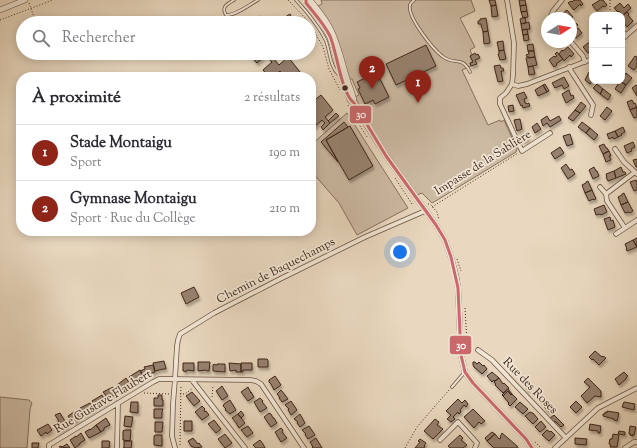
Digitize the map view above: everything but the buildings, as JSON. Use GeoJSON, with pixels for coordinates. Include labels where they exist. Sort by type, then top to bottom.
{"type":"FeatureCollection","features":[{"type":"Feature","properties":{"kind":"street"},"geometry":{"type":"LineString","coordinates":[[0,10],[25,0]]}},
{"type":"Feature","properties":{"kind":"street"},"geometry":{"type":"LineString","coordinates":[[307,0],[306,3],[321,21],[330,37],[350,100],[354,103],[380,146],[444,240],[454,268],[458,288],[461,355],[465,372],[473,384],[526,439],[532,448]]}},
{"type":"Feature","properties":{"kind":"street"},"geometry":{"type":"LineString","coordinates":[[307,0],[310,0],[324,17],[333,33],[354,103]]}},
{"type":"Feature","properties":{"kind":"street"},"geometry":{"type":"LineString","coordinates":[[506,0],[514,43],[514,75],[512,84],[506,93],[500,98],[500,104],[522,151]]}},
{"type":"Feature","properties":{"kind":"street"},"geometry":{"type":"LineString","coordinates":[[553,12],[562,0]]}},
{"type":"Feature","properties":{"kind":"street"},"geometry":{"type":"LineString","coordinates":[[626,36],[637,26]]}},
{"type":"Feature","properties":{"kind":"street"},"geometry":{"type":"LineString","coordinates":[[576,48],[583,56],[585,62]]}},
{"type":"Feature","properties":{"kind":"street"},"geometry":{"type":"LineString","coordinates":[[512,84],[518,86],[527,84],[589,60]]}},
{"type":"Feature","properties":{"kind":"street"},"geometry":{"type":"LineString","coordinates":[[569,67],[570,71],[593,105],[591,115]]}},
{"type":"Feature","properties":{"kind":"street","name":"Impasse de la Sablière"},"geometry":{"type":"LineString","coordinates":[[522,151],[550,133]]}},
{"type":"Feature","properties":{"kind":"street"},"geometry":{"type":"LineString","coordinates":[[606,194],[636,173],[624,162],[615,149]]}},
{"type":"Feature","properties":{"kind":"street"},"geometry":{"type":"LineString","coordinates":[[600,187],[606,194],[607,201],[624,228]]}},
{"type":"Feature","properties":{"kind":"street","name":"Chemin de Baquechamps"},"geometry":{"type":"LineString","coordinates":[[175,379],[178,340],[180,334],[214,313],[280,279],[365,237],[425,211]]}},
{"type":"Feature","properties":{"kind":"street"},"geometry":{"type":"LineString","coordinates":[[616,234],[637,220]]}},
{"type":"Feature","properties":{"kind":"street","name":"Rue des Roses"},"geometry":{"type":"LineString","coordinates":[[478,350],[492,360],[566,438]]}},
{"type":"Feature","properties":{"kind":"street","name":"Rue Gustave Flaubert"},"geometry":{"type":"LineString","coordinates":[[49,448],[49,445],[153,382],[159,379],[181,379],[250,380],[258,382],[261,384],[304,448]]}},
{"type":"Feature","properties":{"kind":"street"},"geometry":{"type":"LineString","coordinates":[[175,379],[172,436],[175,448]]}},
{"type":"Feature","properties":{"kind":"street"},"geometry":{"type":"LineString","coordinates":[[192,380],[245,448]]}},
{"type":"Feature","properties":{"kind":"street"},"geometry":{"type":"LineString","coordinates":[[555,448],[598,408],[637,388]]}},
{"type":"Feature","properties":{"kind":"street"},"geometry":{"type":"LineString","coordinates":[[117,448],[118,403]]}},
{"type":"Feature","properties":{"kind":"street"},"geometry":{"type":"LineString","coordinates":[[440,440],[458,422],[478,443],[475,448]]}},
{"type":"Feature","properties":{"kind":"street"},"geometry":{"type":"LineString","coordinates":[[625,448],[634,442],[637,442]]}},
{"type":"Feature","properties":{"kind":"lane"},"geometry":{"type":"LineString","coordinates":[[234,0],[226,4],[224,8],[226,14],[234,14],[258,0]]}},
{"type":"Feature","properties":{"kind":"lane"},"geometry":{"type":"LineString","coordinates":[[296,0],[310,16]]}},
{"type":"Feature","properties":{"kind":"lane"},"geometry":{"type":"LineString","coordinates":[[414,0],[410,5],[410,10],[423,36],[443,57],[449,60],[464,62],[468,66],[470,72]]}},
{"type":"Feature","properties":{"kind":"lane"},"geometry":{"type":"LineString","coordinates":[[316,25],[326,43],[335,71],[341,75]]}},
{"type":"Feature","properties":{"kind":"lane"},"geometry":{"type":"LineString","coordinates":[[452,387],[465,372]]}},
{"type":"Feature","properties":{"kind":"path"},"geometry":{"type":"LineString","coordinates":[[29,0],[33,16]]}},
{"type":"Feature","properties":{"kind":"path"},"geometry":{"type":"LineString","coordinates":[[0,20],[53,0]]}},
{"type":"Feature","properties":{"kind":"path"},"geometry":{"type":"LineString","coordinates":[[288,0],[303,16]]}},
{"type":"Feature","properties":{"kind":"path"},"geometry":{"type":"LineString","coordinates":[[610,0],[610,12]]}},
{"type":"Feature","properties":{"kind":"path","name":"Impasse de la Sablière"},"geometry":{"type":"LineString","coordinates":[[425,211],[522,151]]}},
{"type":"Feature","properties":{"kind":"path"},"geometry":{"type":"LineString","coordinates":[[427,204],[432,206],[440,222]]}},
{"type":"Feature","properties":{"kind":"path"},"geometry":{"type":"LineString","coordinates":[[457,259],[462,276]]}},
{"type":"Feature","properties":{"kind":"path"},"geometry":{"type":"LineString","coordinates":[[464,304],[467,342],[466,348]]}},
{"type":"Feature","properties":{"kind":"path"},"geometry":{"type":"LineString","coordinates":[[180,448],[181,379]]}},
{"type":"Feature","properties":{"kind":"path"},"geometry":{"type":"LineString","coordinates":[[210,403],[212,400],[213,380]]}},
{"type":"Feature","properties":{"kind":"path"},"geometry":{"type":"LineString","coordinates":[[180,394],[185,394],[197,386]]}},
{"type":"Feature","properties":{"kind":"path"},"geometry":{"type":"LineString","coordinates":[[405,448],[417,427],[452,387]]}},
{"type":"Feature","properties":{"kind":"path"},"geometry":{"type":"LineString","coordinates":[[138,390],[140,393],[174,394]]}},
{"type":"Feature","properties":{"kind":"path"},"geometry":{"type":"LineString","coordinates":[[532,439],[541,448]]}},
{"type":"Feature","properties":{"kind":"shaded area"},"geometry":{"type":"Polygon","coordinates":[[[321,0],[471,0],[475,11],[460,18],[475,47],[470,50],[472,55],[470,56],[473,62],[470,63],[471,66],[462,70],[488,125],[504,120],[517,149],[516,152],[432,203],[422,193],[417,195],[383,147],[361,110],[355,97],[359,95],[352,79],[349,79],[318,6],[322,4],[321,0]]]}},
{"type":"Feature","properties":{"kind":"shaded area"},"geometry":{"type":"Polygon","coordinates":[[[347,113],[408,208],[357,235],[339,203],[316,177],[316,141],[347,113]]]}},
{"type":"Feature","properties":{"kind":"shaded area"},"geometry":{"type":"Polygon","coordinates":[[[0,397],[29,400],[32,403],[30,409],[27,448],[0,448],[0,397]]]}},
{"type":"Feature","properties":{"kind":"transit line","name":"30"},"geometry":{"type":"LineString","coordinates":[[306,0],[306,3],[330,36],[343,82],[350,98],[386,156],[436,225],[445,240],[451,257],[458,288],[461,355],[465,372],[473,383],[526,439],[532,448]]}},
{"type":"Feature","properties":{"kind":"place","name":"Gymnase Montaigu"},"geometry":{"type":"Point","coordinates":[372,89]}},
{"type":"Feature","properties":{"kind":"place","name":"Stade Montaigu"},"geometry":{"type":"Point","coordinates":[418,103]}}]}
